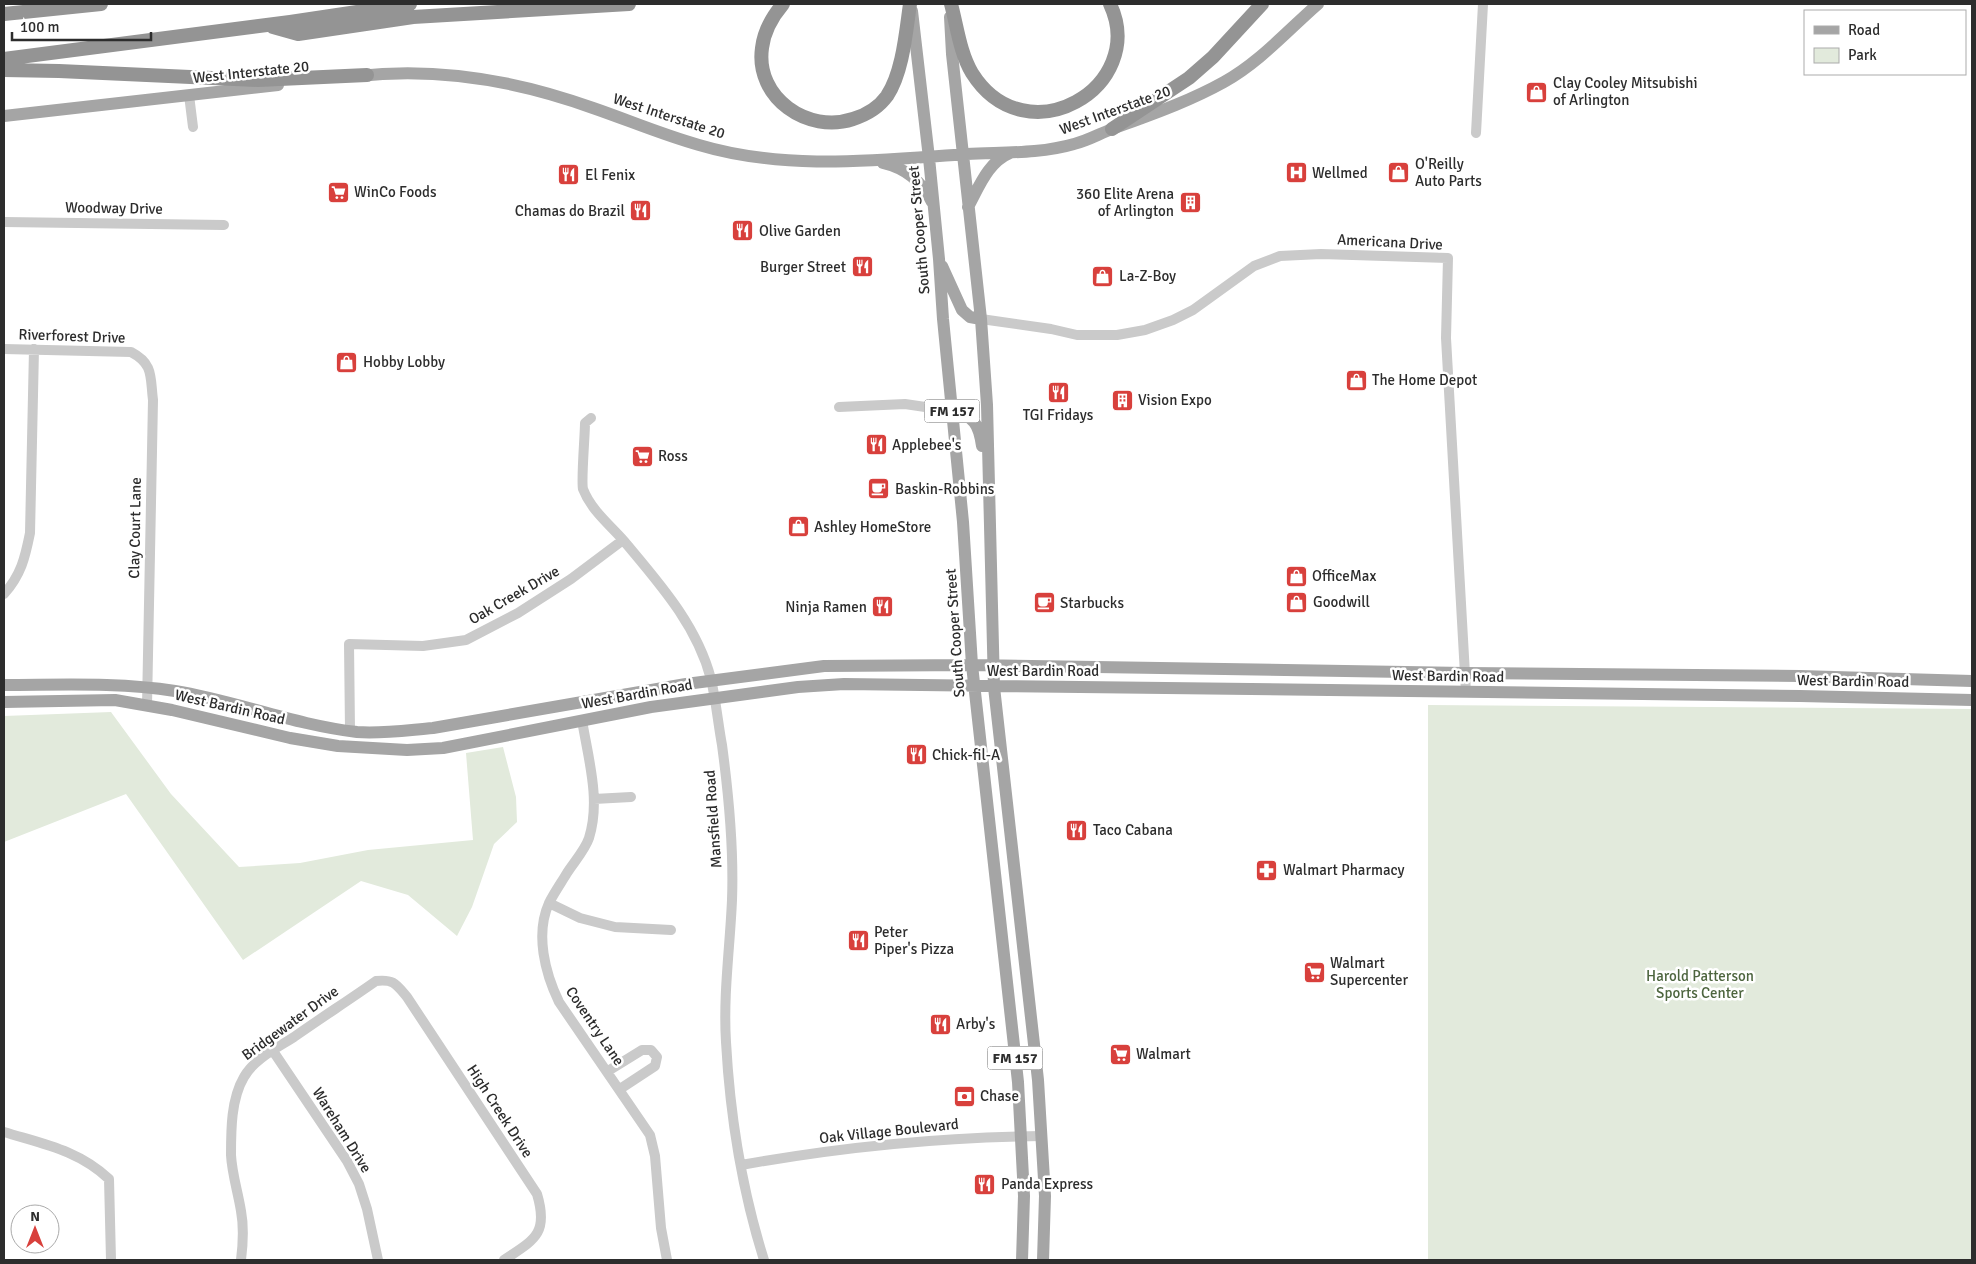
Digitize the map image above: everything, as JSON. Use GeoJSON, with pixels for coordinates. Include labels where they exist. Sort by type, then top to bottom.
{"type":"FeatureCollection","features":[{"type":"Feature","properties":{"kind":"highway"},"geometry":{"type":"LineString","coordinates":[[4,14],[101,4]]}},
{"type":"Feature","properties":{"kind":"highway"},"geometry":{"type":"LineString","coordinates":[[4,59],[410,4]]}},
{"type":"Feature","properties":{"kind":"highway"},"geometry":{"type":"LineString","coordinates":[[265,25],[298,34],[413,17],[630,4]]}},
{"type":"Feature","properties":{"kind":"highway"},"geometry":{"type":"LineString","coordinates":[[783,4],[773,17],[763,42],[762,64],[766,79],[780,101],[790,110],[811,121],[827,123],[843,122],[861,116],[878,106],[887,96],[893,84],[902,51],[911,4]]}},
{"type":"Feature","properties":{"kind":"highway"},"geometry":{"type":"LineString","coordinates":[[950,4],[967,64],[979,83],[993,96],[1009,106],[1025,111],[1037,112],[1061,109],[1074,104],[1085,97],[1101,81],[1114,55],[1117,36],[1114,12],[1110,4]]}},
{"type":"Feature","properties":{"kind":"highway"},"geometry":{"type":"LineString","coordinates":[[1112,129],[1189,78],[1213,57],[1262,4]]}},
{"type":"Feature","properties":{"kind":"highway"},"geometry":{"type":"LineString","coordinates":[[4,70],[258,80],[367,75]]}},
{"type":"Feature","properties":{"kind":"main road","name":"South Cooper Street"},"geometry":{"type":"LineString","coordinates":[[911,4],[934,204],[963,522],[974,687],[1018,1082],[1024,1196],[1022,1260]]}},
{"type":"Feature","properties":{"kind":"main road","name":"FM 157"},"geometry":{"type":"LineString","coordinates":[[950,4],[952,54],[981,320],[987,405],[994,687],[1038,1080],[1045,1196],[1043,1260]]}},
{"type":"Feature","properties":{"kind":"main road","name":"West Interstate 20"},"geometry":{"type":"LineString","coordinates":[[4,116],[408,72],[496,81],[591,107],[700,146],[741,155],[777,160],[929,158],[1046,149],[1074,144],[1172,108],[1226,81],[1251,65],[1318,4]]}},
{"type":"Feature","properties":{"kind":"main road"},"geometry":{"type":"LineString","coordinates":[[968,206],[989,169],[1004,155],[1014,151]]}},
{"type":"Feature","properties":{"kind":"main road"},"geometry":{"type":"LineString","coordinates":[[871,160],[894,165],[912,176],[934,204]]}},
{"type":"Feature","properties":{"kind":"main road"},"geometry":{"type":"LineString","coordinates":[[939,259],[962,310],[970,317],[981,320]]}},
{"type":"Feature","properties":{"kind":"main road"},"geometry":{"type":"LineString","coordinates":[[952,411],[962,413],[972,419],[980,431],[989,490]]}},
{"type":"Feature","properties":{"kind":"main road","name":"West Bardin Road"},"geometry":{"type":"LineString","coordinates":[[4,685],[117,685],[147,687],[186,693],[350,730],[390,732],[433,728],[711,681],[824,666],[972,664],[1465,673],[1800,676],[1972,681]]}},
{"type":"Feature","properties":{"kind":"main road"},"geometry":{"type":"LineString","coordinates":[[1236,668],[1237,688]]}},
{"type":"Feature","properties":{"kind":"main road"},"geometry":{"type":"LineString","coordinates":[[1800,676],[1800,696]]}},
{"type":"Feature","properties":{"kind":"main road","name":"West Bardin Road"},"geometry":{"type":"LineString","coordinates":[[4,702],[115,700],[172,710],[290,738],[338,746],[407,750],[443,748],[651,707],[798,687],[844,684],[974,687],[1237,688],[1972,700]]}},
{"type":"Feature","properties":{"kind":"street"},"geometry":{"type":"LineString","coordinates":[[1476,133],[1483,4]]}},
{"type":"Feature","properties":{"kind":"street"},"geometry":{"type":"LineString","coordinates":[[189,95],[193,127]]}},
{"type":"Feature","properties":{"kind":"street","name":"Woodway Drive"},"geometry":{"type":"LineString","coordinates":[[4,222],[224,225]]}},
{"type":"Feature","properties":{"kind":"street","name":"Americana Drive"},"geometry":{"type":"LineString","coordinates":[[981,320],[1051,328],[1077,335],[1117,336],[1145,330],[1193,310],[1254,266],[1280,256],[1321,254],[1448,258],[1446,338],[1466,692]]}},
{"type":"Feature","properties":{"kind":"street","name":"Riverforest Drive"},"geometry":{"type":"LineString","coordinates":[[4,349],[131,352],[139,356]]}},
{"type":"Feature","properties":{"kind":"street"},"geometry":{"type":"LineString","coordinates":[[4,594],[15,582],[26,554],[30,533],[34,350]]}},
{"type":"Feature","properties":{"kind":"street","name":"Clay Court Lane"},"geometry":{"type":"LineString","coordinates":[[139,356],[149,366],[153,400],[148,706]]}},
{"type":"Feature","properties":{"kind":"street"},"geometry":{"type":"LineString","coordinates":[[839,407],[904,404],[952,411]]}},
{"type":"Feature","properties":{"kind":"street","name":"Mansfield Road"},"geometry":{"type":"LineString","coordinates":[[591,418],[585,423],[583,488],[592,507],[623,540],[683,615],[696,637],[707,664],[715,698],[730,802],[733,848],[726,1040],[732,1103],[741,1165],[756,1237],[764,1260]]}},
{"type":"Feature","properties":{"kind":"street","name":"Oak Creek Drive"},"geometry":{"type":"LineString","coordinates":[[350,730],[349,644],[423,646],[466,640],[518,613],[571,580],[623,540]]}},
{"type":"Feature","properties":{"kind":"street","name":"Coventry Lane"},"geometry":{"type":"LineString","coordinates":[[582,720],[594,799],[589,839],[549,903],[543,923],[542,951],[549,982],[559,1002],[650,1135],[655,1156],[661,1228],[668,1260]]}},
{"type":"Feature","properties":{"kind":"street"},"geometry":{"type":"LineString","coordinates":[[594,799],[631,797]]}},
{"type":"Feature","properties":{"kind":"street"},"geometry":{"type":"LineString","coordinates":[[549,903],[580,918],[615,927],[671,930]]}},
{"type":"Feature","properties":{"kind":"street","name":"Bridgewater Drive"},"geometry":{"type":"LineString","coordinates":[[241,1260],[242,1212],[234,1179],[231,1155],[233,1112],[237,1091],[244,1076],[254,1065],[272,1051],[376,981],[387,980]]}},
{"type":"Feature","properties":{"kind":"street","name":"High Creek Drive"},"geometry":{"type":"LineString","coordinates":[[387,980],[395,983],[407,997],[537,1194],[540,1204],[541,1225],[538,1233],[533,1241],[504,1260]]}},
{"type":"Feature","properties":{"kind":"street"},"geometry":{"type":"LineString","coordinates":[[608,1071],[642,1050],[651,1050],[657,1057],[656,1066],[620,1089]]}},
{"type":"Feature","properties":{"kind":"street","name":"Wareham Drive"},"geometry":{"type":"LineString","coordinates":[[272,1051],[347,1161],[359,1184],[378,1260]]}},
{"type":"Feature","properties":{"kind":"street"},"geometry":{"type":"LineString","coordinates":[[4,1132],[64,1150],[94,1165],[109,1179],[111,1260]]}},
{"type":"Feature","properties":{"kind":"street","name":"Oak Village Boulevard"},"geometry":{"type":"LineString","coordinates":[[741,1165],[860,1147],[940,1139],[1042,1136]]}},
{"type":"Feature","properties":{"kind":"green space","name":"Harold Patterson Sports Center"},"geometry":{"type":"Polygon","coordinates":[[[1428,705],[1972,709],[1972,1260],[1428,1260],[1428,705]]]}},
{"type":"Feature","properties":{"kind":"green space"},"geometry":{"type":"Polygon","coordinates":[[[111,712],[171,794],[239,867],[300,863],[368,850],[473,840],[466,753],[503,747],[516,797],[517,822],[494,844],[472,907],[457,936],[408,895],[361,881],[243,960],[126,794],[4,842],[4,716],[111,712]]]}},
{"type":"Feature","properties":{"kind":"place","name":"Clay Cooley Mitsubishi of Arlington"},"geometry":{"type":"Point","coordinates":[1537,92]}},
{"type":"Feature","properties":{"kind":"place","name":"Wellmed"},"geometry":{"type":"Point","coordinates":[1296,173]}},
{"type":"Feature","properties":{"kind":"place","name":"O'Reilly Auto Parts"},"geometry":{"type":"Point","coordinates":[1399,173]}},
{"type":"Feature","properties":{"kind":"place","name":"El Fenix"},"geometry":{"type":"Point","coordinates":[569,175]}},
{"type":"Feature","properties":{"kind":"place","name":"WinCo Foods"},"geometry":{"type":"Point","coordinates":[338,192]}},
{"type":"Feature","properties":{"kind":"place","name":"360 Elite Arena of Arlington"},"geometry":{"type":"Point","coordinates":[1190,203]}},
{"type":"Feature","properties":{"kind":"place","name":"Chamas do Brazil"},"geometry":{"type":"Point","coordinates":[641,211]}},
{"type":"Feature","properties":{"kind":"place","name":"Olive Garden"},"geometry":{"type":"Point","coordinates":[743,231]}},
{"type":"Feature","properties":{"kind":"place","name":"Burger Street"},"geometry":{"type":"Point","coordinates":[862,267]}},
{"type":"Feature","properties":{"kind":"place","name":"La-Z-Boy"},"geometry":{"type":"Point","coordinates":[1103,276]}},
{"type":"Feature","properties":{"kind":"place","name":"Hobby Lobby"},"geometry":{"type":"Point","coordinates":[347,362]}},
{"type":"Feature","properties":{"kind":"place","name":"The Home Depot"},"geometry":{"type":"Point","coordinates":[1356,380]}},
{"type":"Feature","properties":{"kind":"place","name":"TGI Fridays"},"geometry":{"type":"Point","coordinates":[1058,392]}},
{"type":"Feature","properties":{"kind":"place","name":"Vision Expo"},"geometry":{"type":"Point","coordinates":[1122,400]}},
{"type":"Feature","properties":{"kind":"place","name":"Applebee's"},"geometry":{"type":"Point","coordinates":[876,445]}},
{"type":"Feature","properties":{"kind":"place","name":"Ross"},"geometry":{"type":"Point","coordinates":[642,456]}},
{"type":"Feature","properties":{"kind":"place","name":"Baskin-Robbins"},"geometry":{"type":"Point","coordinates":[879,489]}},
{"type":"Feature","properties":{"kind":"place","name":"Ashley HomeStore"},"geometry":{"type":"Point","coordinates":[798,527]}},
{"type":"Feature","properties":{"kind":"place","name":"OfficeMax"},"geometry":{"type":"Point","coordinates":[1296,576]}},
{"type":"Feature","properties":{"kind":"place","name":"Goodwill"},"geometry":{"type":"Point","coordinates":[1297,602]}},
{"type":"Feature","properties":{"kind":"place","name":"Starbucks"},"geometry":{"type":"Point","coordinates":[1044,603]}},
{"type":"Feature","properties":{"kind":"place","name":"Ninja Ramen"},"geometry":{"type":"Point","coordinates":[883,607]}},
{"type":"Feature","properties":{"kind":"place","name":"Chick-fil-A"},"geometry":{"type":"Point","coordinates":[916,755]}},
{"type":"Feature","properties":{"kind":"place","name":"Taco Cabana"},"geometry":{"type":"Point","coordinates":[1077,830]}},
{"type":"Feature","properties":{"kind":"place","name":"Walmart Pharmacy"},"geometry":{"type":"Point","coordinates":[1267,870]}},
{"type":"Feature","properties":{"kind":"place","name":"Peter Piper's Pizza"},"geometry":{"type":"Point","coordinates":[858,941]}},
{"type":"Feature","properties":{"kind":"place","name":"Walmart Supercenter"},"geometry":{"type":"Point","coordinates":[1314,972]}},
{"type":"Feature","properties":{"kind":"place","name":"Arby's"},"geometry":{"type":"Point","coordinates":[940,1024]}},
{"type":"Feature","properties":{"kind":"place","name":"Walmart"},"geometry":{"type":"Point","coordinates":[1120,1054]}},
{"type":"Feature","properties":{"kind":"place","name":"Chase"},"geometry":{"type":"Point","coordinates":[964,1096]}},
{"type":"Feature","properties":{"kind":"place","name":"Panda Express"},"geometry":{"type":"Point","coordinates":[985,1184]}}]}
